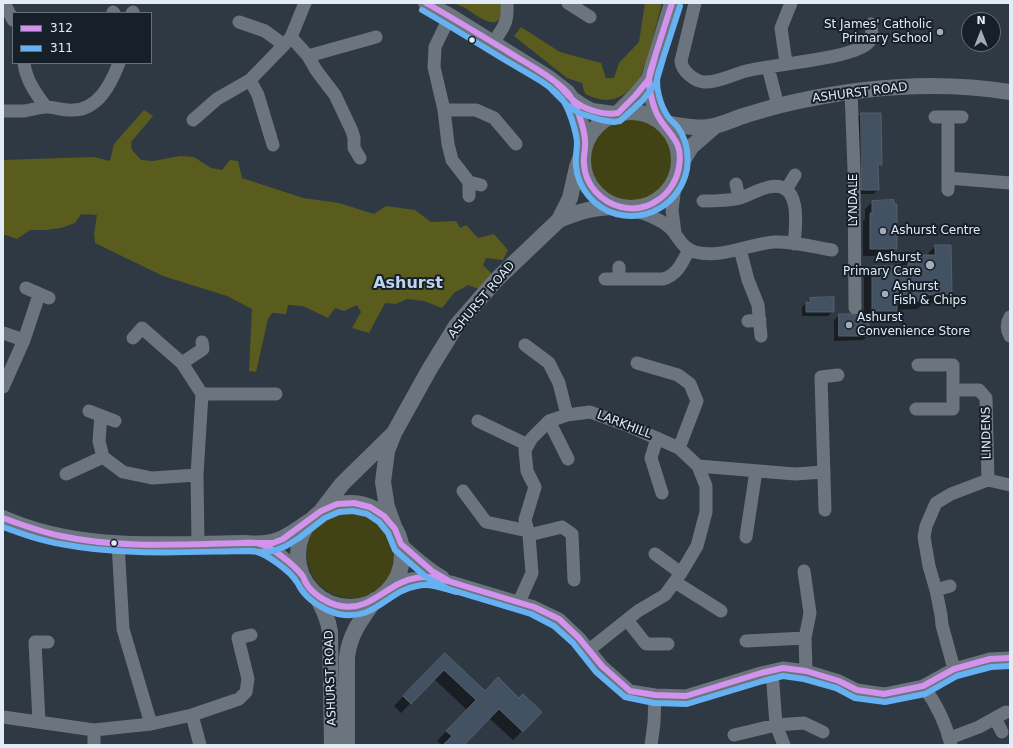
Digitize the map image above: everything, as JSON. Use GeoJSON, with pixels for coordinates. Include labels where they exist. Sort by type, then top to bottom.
{"type":"FeatureCollection","features":[{"type":"Feature","properties":{"kind":"street"},"geometry":{"type":"LineString","coordinates":[[4,3],[12,18]]}},
{"type":"Feature","properties":{"kind":"street"},"geometry":{"type":"LineString","coordinates":[[193,120],[217,99],[250,80],[288,41],[304,3]]}},
{"type":"Feature","properties":{"kind":"street"},"geometry":{"type":"LineString","coordinates":[[426,3],[450,16],[549,78],[567,92],[572,99],[581,123],[585,146],[583,164],[587,179],[595,192],[607,202],[663,222],[689,250],[701,253],[726,252],[774,242],[832,250]]}},
{"type":"Feature","properties":{"kind":"street"},"geometry":{"type":"LineString","coordinates":[[493,43],[506,24],[508,18],[507,3]]}},
{"type":"Feature","properties":{"kind":"street"},"geometry":{"type":"LineString","coordinates":[[568,3],[590,17]]}},
{"type":"Feature","properties":{"kind":"street"},"geometry":{"type":"LineString","coordinates":[[616,114],[636,95],[649,79],[672,3]]}},
{"type":"Feature","properties":{"kind":"street"},"geometry":{"type":"LineString","coordinates":[[695,3],[681,61],[685,71],[698,80],[707,82],[747,71],[854,51],[866,45],[871,39],[871,24]]}},
{"type":"Feature","properties":{"kind":"street"},"geometry":{"type":"LineString","coordinates":[[786,63],[781,28],[791,3]]}},
{"type":"Feature","properties":{"kind":"street"},"geometry":{"type":"LineString","coordinates":[[450,16],[435,47],[434,67],[444,110],[448,144],[452,160],[475,183],[469,196]]}},
{"type":"Feature","properties":{"kind":"street"},"geometry":{"type":"LineString","coordinates":[[239,22],[288,41],[308,56],[316,70],[335,95],[352,131],[354,148],[360,158]]}},
{"type":"Feature","properties":{"kind":"street"},"geometry":{"type":"LineString","coordinates":[[308,56],[376,38]]}},
{"type":"Feature","properties":{"kind":"street"},"geometry":{"type":"LineString","coordinates":[[24,64],[25,71],[35,93],[46,107]]}},
{"type":"Feature","properties":{"kind":"street"},"geometry":{"type":"LineString","coordinates":[[3,111],[25,111],[46,107],[72,111],[83,109],[90,106],[103,95],[119,64]]}},
{"type":"Feature","properties":{"kind":"street"},"geometry":{"type":"LineString","coordinates":[[768,67],[778,106]]}},
{"type":"Feature","properties":{"kind":"street"},"geometry":{"type":"LineString","coordinates":[[649,79],[653,101],[662,122],[674,136],[679,150],[678,172],[672,210],[675,234]]}},
{"type":"Feature","properties":{"kind":"street"},"geometry":{"type":"LineString","coordinates":[[250,80],[258,95],[272,145]]}},
{"type":"Feature","properties":{"kind":"street","name":"ASHURST ROAD"},"geometry":{"type":"LineString","coordinates":[[662,122],[689,127],[714,127],[798,101],[851,91],[885,87],[954,86],[1010,92]]}},
{"type":"Feature","properties":{"kind":"street","name":"LYNDALE"},"geometry":{"type":"LineString","coordinates":[[851,91],[854,170],[855,308]]}},
{"type":"Feature","properties":{"kind":"street"},"geometry":{"type":"LineString","coordinates":[[572,99],[592,111],[616,114]]}},
{"type":"Feature","properties":{"kind":"street"},"geometry":{"type":"LineString","coordinates":[[444,110],[476,110],[494,118],[516,144]]}},
{"type":"Feature","properties":{"kind":"street"},"geometry":{"type":"LineString","coordinates":[[585,146],[592,132],[602,121],[616,114],[632,111],[647,114],[662,122]]}},
{"type":"Feature","properties":{"kind":"street"},"geometry":{"type":"LineString","coordinates":[[962,117],[941,117],[948,184],[1010,183]]}},
{"type":"Feature","properties":{"kind":"street","name":"ASHURST ROAD"},"geometry":{"type":"LineString","coordinates":[[678,172],[691,146],[714,127]]}},
{"type":"Feature","properties":{"kind":"street","name":"ASHURST ROAD"},"geometry":{"type":"LineString","coordinates":[[395,529],[388,507],[383,482],[387,451],[394,433],[429,370],[456,326],[496,280],[559,220],[570,198],[577,167],[585,146]]}},
{"type":"Feature","properties":{"kind":"street"},"geometry":{"type":"LineString","coordinates":[[625,208],[642,207],[656,202],[668,192],[678,172]]}},
{"type":"Feature","properties":{"kind":"street"},"geometry":{"type":"LineString","coordinates":[[786,190],[795,176]]}},
{"type":"Feature","properties":{"kind":"street"},"geometry":{"type":"LineString","coordinates":[[736,184],[739,198]]}},
{"type":"Feature","properties":{"kind":"street"},"geometry":{"type":"LineString","coordinates":[[703,201],[739,198],[771,186],[782,188],[786,190],[792,198],[795,208],[796,218],[794,244]]}},
{"type":"Feature","properties":{"kind":"street","name":"ASHURST ROAD"},"geometry":{"type":"LineString","coordinates":[[559,220],[584,210],[596,208],[625,208]]}},
{"type":"Feature","properties":{"kind":"street"},"geometry":{"type":"LineString","coordinates":[[740,249],[748,280],[758,306],[754,321],[761,336]]}},
{"type":"Feature","properties":{"kind":"street"},"geometry":{"type":"LineString","coordinates":[[605,279],[619,273],[663,279],[669,278],[679,269],[689,250]]}},
{"type":"Feature","properties":{"kind":"street"},"geometry":{"type":"LineString","coordinates":[[3,387],[44,297],[26,288]]}},
{"type":"Feature","properties":{"kind":"street"},"geometry":{"type":"LineString","coordinates":[[1010,317],[1006,326],[1010,336]]}},
{"type":"Feature","properties":{"kind":"street"},"geometry":{"type":"LineString","coordinates":[[133,338],[142,328],[182,363],[202,394],[197,475],[198,543]]}},
{"type":"Feature","properties":{"kind":"street"},"geometry":{"type":"LineString","coordinates":[[3,333],[24,340]]}},
{"type":"Feature","properties":{"kind":"street"},"geometry":{"type":"LineString","coordinates":[[182,363],[203,349],[202,342]]}},
{"type":"Feature","properties":{"kind":"street"},"geometry":{"type":"LineString","coordinates":[[525,345],[549,363],[559,383],[567,414]]}},
{"type":"Feature","properties":{"kind":"street"},"geometry":{"type":"LineString","coordinates":[[637,364],[678,376],[690,384],[697,401],[680,448]]}},
{"type":"Feature","properties":{"kind":"street"},"geometry":{"type":"LineString","coordinates":[[916,409],[953,409],[953,365],[918,365]]}},
{"type":"Feature","properties":{"kind":"street"},"geometry":{"type":"LineString","coordinates":[[825,510],[821,377],[838,376]]}},
{"type":"Feature","properties":{"kind":"street","name":"LINDENS"},"geometry":{"type":"LineString","coordinates":[[953,390],[978,390],[986,398],[988,480]]}},
{"type":"Feature","properties":{"kind":"street"},"geometry":{"type":"LineString","coordinates":[[202,394],[276,394]]}},
{"type":"Feature","properties":{"kind":"street"},"geometry":{"type":"LineString","coordinates":[[89,411],[115,421]]}},
{"type":"Feature","properties":{"kind":"street","name":"LARKHILL"},"geometry":{"type":"LineString","coordinates":[[528,445],[532,438],[549,421],[567,414],[590,412],[629,426],[680,448],[698,466],[706,486],[706,512],[697,546],[666,595],[638,611],[589,650]]}},
{"type":"Feature","properties":{"kind":"street"},"geometry":{"type":"LineString","coordinates":[[101,416],[99,441],[103,457],[123,472],[152,478],[197,475]]}},
{"type":"Feature","properties":{"kind":"street"},"geometry":{"type":"LineString","coordinates":[[478,421],[528,445],[525,450],[527,471],[535,487],[525,520],[528,533],[532,574],[519,602]]}},
{"type":"Feature","properties":{"kind":"street"},"geometry":{"type":"LineString","coordinates":[[549,421],[568,459]]}},
{"type":"Feature","properties":{"kind":"street","name":"ASHURST ROAD"},"geometry":{"type":"LineString","coordinates":[[316,516],[342,484],[394,433]]}},
{"type":"Feature","properties":{"kind":"street","name":"LARKHILL"},"geometry":{"type":"LineString","coordinates":[[657,438],[651,458],[662,493]]}},
{"type":"Feature","properties":{"kind":"street"},"geometry":{"type":"LineString","coordinates":[[66,474],[103,457]]}},
{"type":"Feature","properties":{"kind":"street"},"geometry":{"type":"LineString","coordinates":[[698,466],[795,474],[824,472]]}},
{"type":"Feature","properties":{"kind":"street"},"geometry":{"type":"LineString","coordinates":[[746,537],[756,471]]}},
{"type":"Feature","properties":{"kind":"street"},"geometry":{"type":"LineString","coordinates":[[954,669],[942,625],[942,615],[929,566],[924,537],[926,526],[936,503],[951,494],[988,480],[1010,485]]}},
{"type":"Feature","properties":{"kind":"street"},"geometry":{"type":"LineString","coordinates":[[463,491],[486,522],[528,533],[562,527],[572,534],[574,580]]}},
{"type":"Feature","properties":{"kind":"street"},"geometry":{"type":"LineString","coordinates":[[3,518],[36,531],[62,538],[118,544],[253,544],[272,543],[283,539],[316,516],[337,504],[354,503],[370,507],[384,516],[395,529],[401,544],[402,560],[398,575],[383,595],[375,600],[359,606],[342,606],[326,601],[313,591],[302,575],[276,552],[253,544]]}},
{"type":"Feature","properties":{"kind":"street"},"geometry":{"type":"LineString","coordinates":[[302,575],[298,561],[298,546],[303,532],[316,516]]}},
{"type":"Feature","properties":{"kind":"street"},"geometry":{"type":"LineString","coordinates":[[118,544],[122,629],[151,724]]}},
{"type":"Feature","properties":{"kind":"street"},"geometry":{"type":"LineString","coordinates":[[401,544],[432,572],[451,582]]}},
{"type":"Feature","properties":{"kind":"street"},"geometry":{"type":"LineString","coordinates":[[655,554],[678,578],[721,611]]}},
{"type":"Feature","properties":{"kind":"street"},"geometry":{"type":"LineString","coordinates":[[804,571],[810,613],[805,638],[806,671]]}},
{"type":"Feature","properties":{"kind":"street"},"geometry":{"type":"LineString","coordinates":[[389,589],[411,579],[430,577],[534,607],[559,619],[579,638],[602,666],[630,690],[655,696],[686,696],[761,673],[783,668],[806,671],[839,681],[857,690],[884,694],[923,686],[954,669],[990,659],[1010,658]]}},
{"type":"Feature","properties":{"kind":"street"},"geometry":{"type":"LineString","coordinates":[[936,590],[950,586]]}},
{"type":"Feature","properties":{"kind":"street","name":"ASHURST ROAD"},"geometry":{"type":"LineString","coordinates":[[313,591],[329,621],[332,745]]}},
{"type":"Feature","properties":{"kind":"street","name":"ASHURST ROAD"},"geometry":{"type":"LineString","coordinates":[[347,745],[348,646],[353,632],[375,600]]}},
{"type":"Feature","properties":{"kind":"street"},"geometry":{"type":"LineString","coordinates":[[627,620],[646,644],[668,644]]}},
{"type":"Feature","properties":{"kind":"street"},"geometry":{"type":"LineString","coordinates":[[3,717],[94,730],[151,724],[192,715],[239,700],[246,692],[248,679],[238,638],[251,635]]}},
{"type":"Feature","properties":{"kind":"street"},"geometry":{"type":"LineString","coordinates":[[746,641],[805,638]]}},
{"type":"Feature","properties":{"kind":"street"},"geometry":{"type":"LineString","coordinates":[[39,722],[35,642],[48,642]]}},
{"type":"Feature","properties":{"kind":"street"},"geometry":{"type":"LineString","coordinates":[[772,671],[776,725],[784,745]]}},
{"type":"Feature","properties":{"kind":"street"},"geometry":{"type":"LineString","coordinates":[[923,686],[944,722],[950,742],[1000,715],[1002,732]]}},
{"type":"Feature","properties":{"kind":"street"},"geometry":{"type":"LineString","coordinates":[[651,745],[654,723],[655,696]]}},
{"type":"Feature","properties":{"kind":"street"},"geometry":{"type":"LineString","coordinates":[[192,715],[200,745]]}},
{"type":"Feature","properties":{"kind":"street"},"geometry":{"type":"LineString","coordinates":[[734,735],[776,725],[804,723],[823,732]]}},
{"type":"Feature","properties":{"kind":"street"},"geometry":{"type":"LineString","coordinates":[[94,730],[94,745]]}},
{"type":"Feature","properties":{"kind":"shaded area"},"geometry":{"type":"Polygon","coordinates":[[[453,3],[503,3],[503,11],[498,20],[489,22],[464,7],[453,3]]]}},
{"type":"Feature","properties":{"kind":"shaded area"},"geometry":{"type":"Polygon","coordinates":[[[645,3],[662,3],[646,64],[636,85],[621,96],[611,100],[596,98],[585,94],[582,83],[567,78],[514,36],[521,27],[560,52],[601,63],[606,78],[614,78],[619,63],[639,42],[645,3]]]}},
{"type":"Feature","properties":{"kind":"shaded area"},"geometry":{"type":"Polygon","coordinates":[[[144,110],[153,116],[131,142],[132,150],[141,160],[153,161],[180,156],[194,157],[211,168],[222,170],[230,160],[238,161],[242,178],[303,198],[339,203],[374,214],[386,206],[415,210],[431,222],[456,221],[460,228],[466,225],[478,238],[494,234],[508,250],[503,260],[486,258],[483,265],[491,273],[479,289],[468,285],[454,293],[442,308],[424,301],[407,299],[396,304],[385,303],[369,333],[352,328],[361,312],[357,305],[344,311],[335,308],[328,318],[303,306],[288,305],[286,314],[272,313],[268,319],[256,372],[249,371],[252,309],[227,296],[163,276],[95,243],[94,234],[97,215],[81,214],[75,223],[61,228],[30,230],[17,239],[3,234],[3,160],[94,157],[110,161],[114,144],[144,110]]]}},
{"type":"Feature","properties":{"kind":"shaded area"},"geometry":{"type":"Polygon","coordinates":[[[632,119],[648,122],[661,131],[670,144],[673,160],[670,176],[661,189],[648,198],[632,201],[616,198],[603,189],[594,176],[591,160],[594,144],[603,131],[616,122],[632,119]]]}},
{"type":"Feature","properties":{"kind":"shaded area"},"geometry":{"type":"Polygon","coordinates":[[[352,508],[369,511],[384,521],[394,536],[397,553],[394,570],[384,585],[369,595],[352,598],[335,595],[320,585],[310,570],[307,553],[310,536],[320,521],[335,511],[352,508]]]}},
{"type":"Feature","properties":{"kind":"building"},"geometry":{"type":"Polygon","coordinates":[[[861,113],[881,113],[882,165],[878,165],[879,190],[862,190],[861,113]]]}},
{"type":"Feature","properties":{"kind":"building","name":"Ashurst Centre"},"geometry":{"type":"Polygon","coordinates":[[[894,200],[894,204],[897,204],[897,249],[870,249],[870,213],[872,213],[872,201],[894,200]]]}},
{"type":"Feature","properties":{"kind":"building"},"geometry":{"type":"Polygon","coordinates":[[[935,245],[951,245],[952,294],[926,295],[927,301],[897,302],[897,311],[872,311],[872,266],[908,266],[908,255],[935,255],[935,245]]]}},
{"type":"Feature","properties":{"kind":"building"},"geometry":{"type":"Polygon","coordinates":[[[834,297],[834,312],[806,312],[806,302],[810,302],[810,298],[834,297]]]}},
{"type":"Feature","properties":{"kind":"building","name":"Ashurst Convenience Store"},"geometry":{"type":"Polygon","coordinates":[[[839,314],[850,314],[855,316],[860,314],[869,314],[869,336],[839,336],[839,314]]]}},
{"type":"Feature","properties":{"kind":"building"},"geometry":{"type":"Polygon","coordinates":[[[445,653],[485,691],[498,677],[519,698],[523,694],[542,712],[523,732],[499,709],[464,745],[443,745],[452,736],[446,731],[476,700],[444,670],[411,704],[403,696],[445,653]]]}},
{"type":"Feature","properties":{"kind":"transit line","name":"312"},"geometry":{"type":"LineString","coordinates":[[426,3],[538,70],[567,92],[576,108],[583,128],[585,143],[584,164],[587,179],[595,192],[607,201],[614,205],[631,208],[645,207],[654,203],[666,194],[672,186],[679,167],[680,152],[673,137],[655,111],[649,84],[650,72],[672,3]]}},
{"type":"Feature","properties":{"kind":"transit line","name":"311"},"geometry":{"type":"LineString","coordinates":[[422,10],[535,78],[557,93],[565,103],[574,126],[577,142],[577,174],[584,190],[595,202],[608,211],[616,214],[634,216],[655,211],[665,205],[678,192],[686,175],[688,158],[685,141],[677,126],[664,111],[657,84],[658,74],[680,6]]}},
{"type":"Feature","properties":{"kind":"transit line","name":"312"},"geometry":{"type":"LineString","coordinates":[[557,84],[573,100],[582,106],[600,113],[618,113],[649,79],[655,57]]}},
{"type":"Feature","properties":{"kind":"transit line","name":"311"},"geometry":{"type":"LineString","coordinates":[[552,90],[568,106],[579,113],[601,120],[614,122],[620,121],[642,101],[656,83],[663,59]]}},
{"type":"Feature","properties":{"kind":"transit line","name":"312"},"geometry":{"type":"LineString","coordinates":[[3,518],[54,534],[107,543],[153,545],[273,543],[283,539],[321,511],[337,504],[354,503],[370,507],[384,516],[395,529],[401,544],[432,571],[451,582],[534,607],[559,619],[579,638],[602,666],[630,691],[655,695],[686,696],[761,673],[783,668],[806,671],[839,681],[857,690],[884,694],[923,686],[954,669],[990,659],[1010,658]]}},
{"type":"Feature","properties":{"kind":"transit line","name":"311"},"geometry":{"type":"LineString","coordinates":[[3,527],[46,541],[84,548],[130,552],[261,552],[274,551],[286,546],[325,518],[339,512],[353,511],[367,514],[379,522],[388,533],[395,550],[427,578],[448,589],[531,614],[554,626],[573,643],[596,672],[625,697],[654,703],[687,704],[783,676],[804,679],[836,688],[855,698],[885,702],[925,694],[957,676],[991,667],[1010,666]]}},
{"type":"Feature","properties":{"kind":"transit line","name":"312"},"geometry":{"type":"LineString","coordinates":[[239,543],[257,543],[269,548],[298,571],[316,595],[331,603],[341,606],[352,607],[361,605],[371,601],[397,585],[421,577],[458,584]]}},
{"type":"Feature","properties":{"kind":"transit line","name":"311"},"geometry":{"type":"LineString","coordinates":[[239,551],[255,551],[273,560],[293,577],[304,593],[313,601],[327,610],[338,614],[362,614],[407,589],[422,585],[456,592]]}},
{"type":"Feature","properties":{"kind":"place","name":"St James' Catholic Primary School"},"geometry":{"type":"Point","coordinates":[940,32]}},
{"type":"Feature","properties":{"kind":"place","name":"Ashurst Centre"},"geometry":{"type":"Point","coordinates":[883,231]}},
{"type":"Feature","properties":{"kind":"place","name":"Ashurst Primary Care"},"geometry":{"type":"Point","coordinates":[930,265]}},
{"type":"Feature","properties":{"kind":"place","name":"Ashurst Fish & Chips"},"geometry":{"type":"Point","coordinates":[885,294]}},
{"type":"Feature","properties":{"kind":"place","name":"Ashurst Convenience Store"},"geometry":{"type":"Point","coordinates":[849,325]}},
{"type":"Feature","properties":{"kind":"district","name":"Ashurst"},"geometry":{"type":"Point","coordinates":[408,284]}}]}
